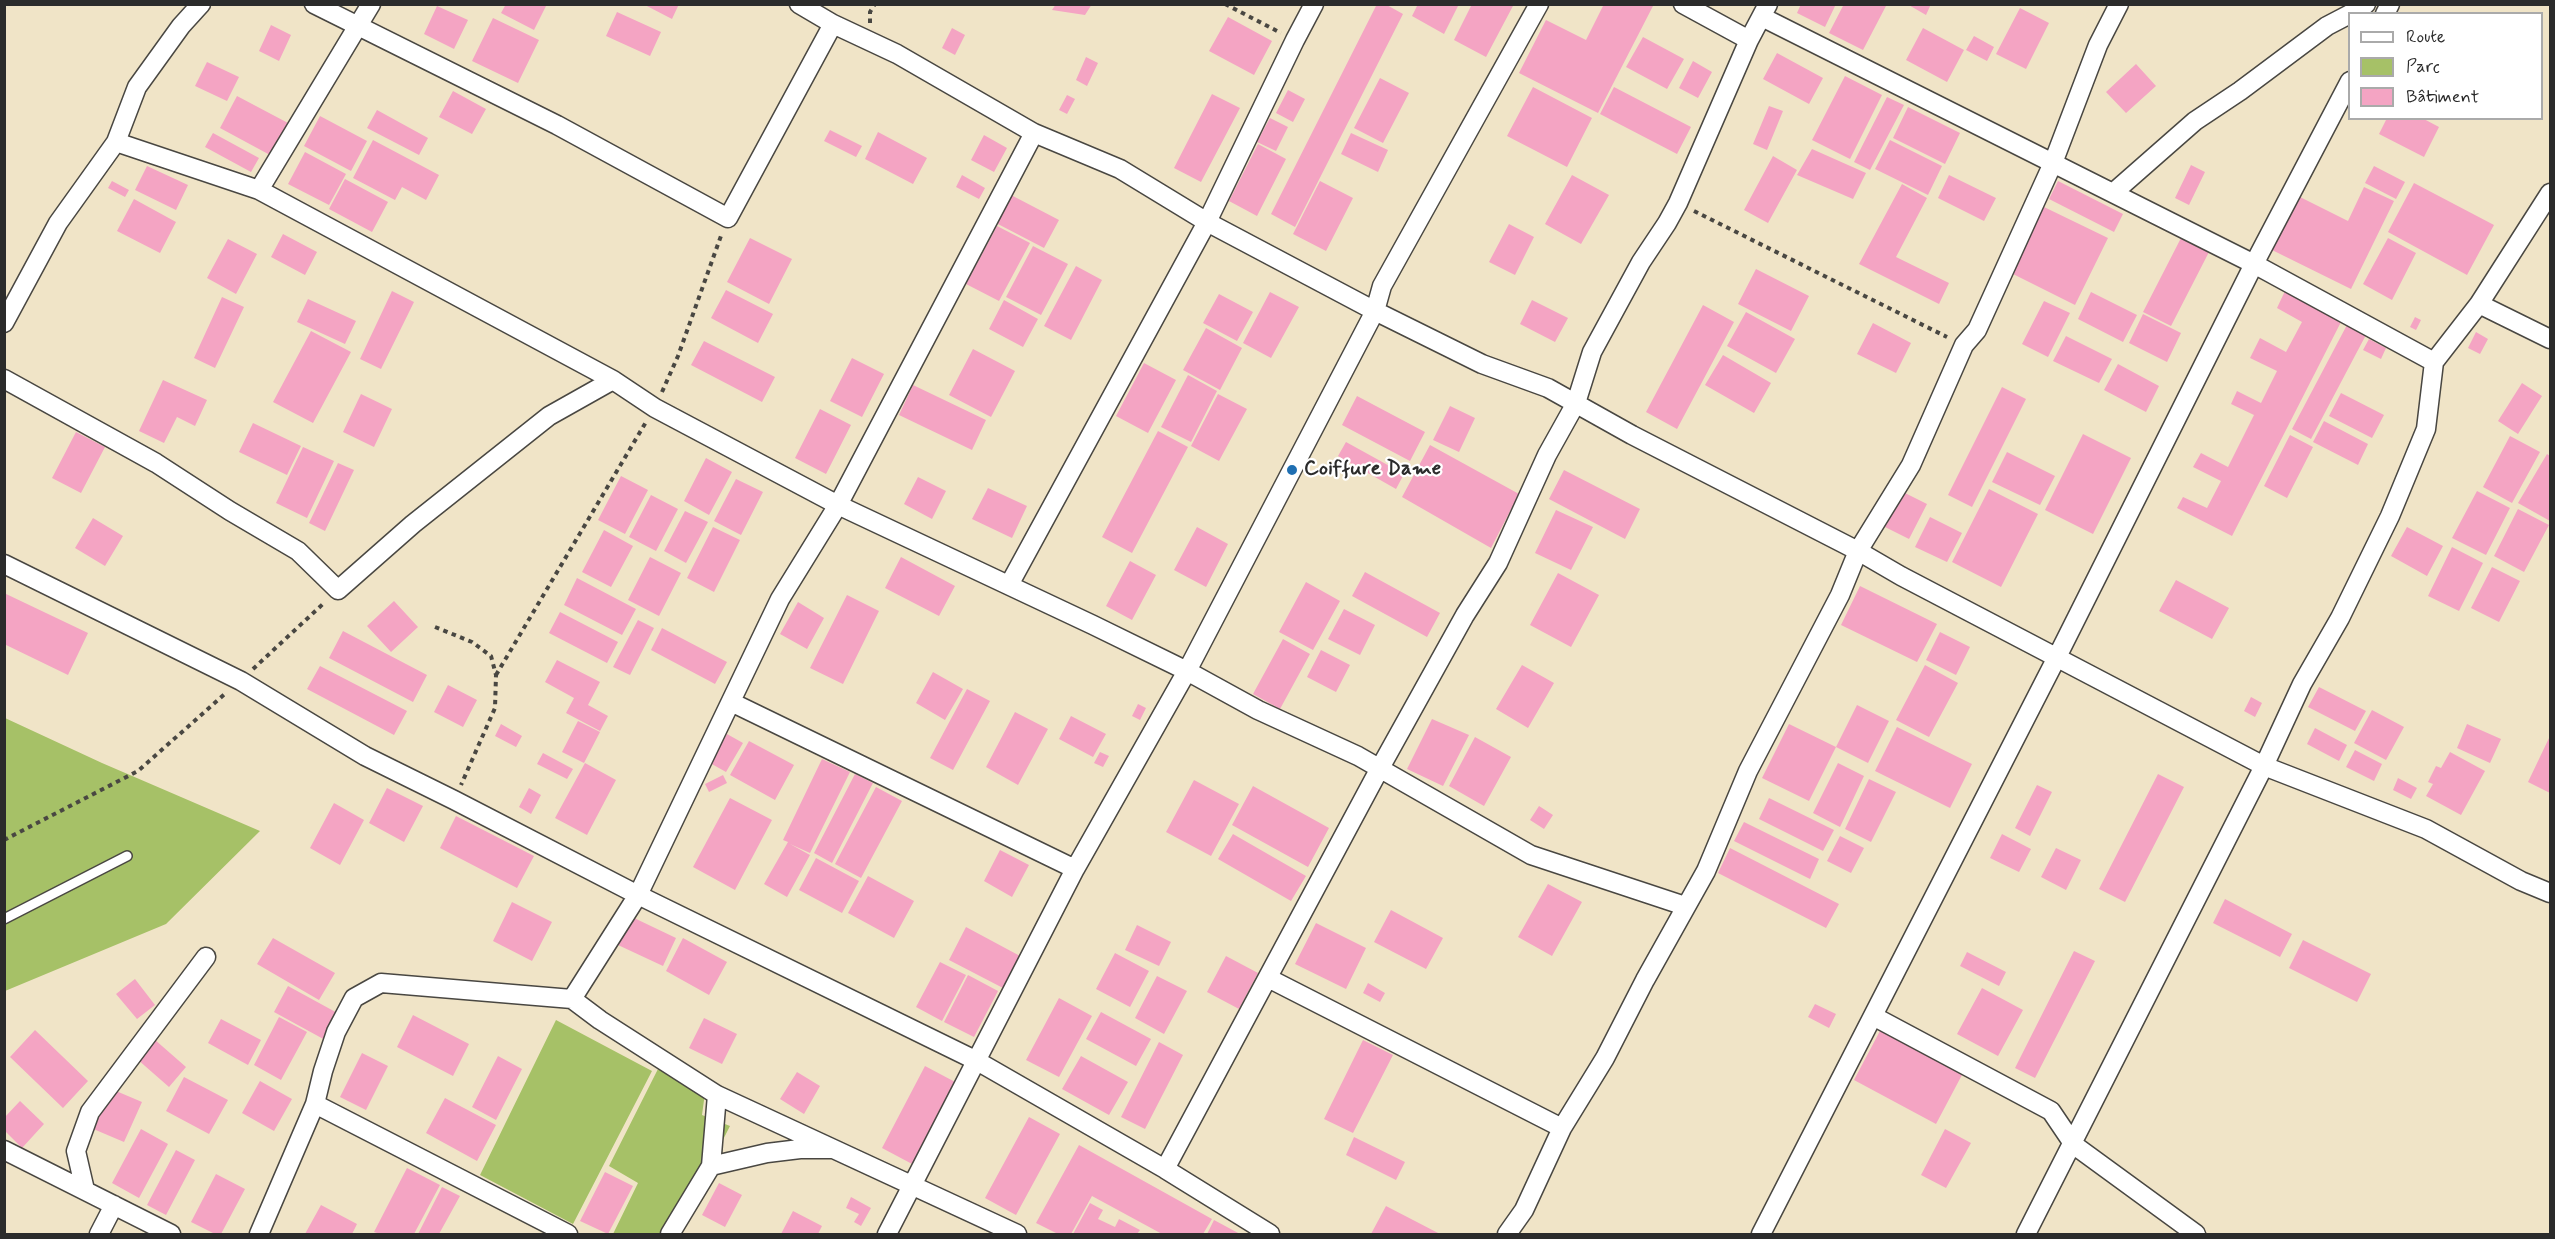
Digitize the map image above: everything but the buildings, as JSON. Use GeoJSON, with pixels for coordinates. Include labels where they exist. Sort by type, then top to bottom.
{"type":"FeatureCollection","features":[{"type":"Feature","properties":{"kind":"street"},"geometry":{"type":"LineString","coordinates":[[4,323],[58,223],[116,142],[137,87],[181,26],[201,4]]}},
{"type":"Feature","properties":{"kind":"street"},"geometry":{"type":"LineString","coordinates":[[314,4],[557,125],[728,218],[833,24]]}},
{"type":"Feature","properties":{"kind":"street"},"geometry":{"type":"LineString","coordinates":[[259,190],[371,4]]}},
{"type":"Feature","properties":{"kind":"street"},"geometry":{"type":"LineString","coordinates":[[799,4],[833,24],[897,54],[1034,133],[1120,169],[1207,222],[1375,311],[1482,364],[1548,388],[1576,402],[1632,435],[1858,551],[2264,766],[2426,829],[2467,853],[2550,893]]}},
{"type":"Feature","properties":{"kind":"street"},"geometry":{"type":"LineString","coordinates":[[1009,585],[1207,222],[1314,4]]}},
{"type":"Feature","properties":{"kind":"street"},"geometry":{"type":"LineString","coordinates":[[887,1234],[1075,869],[1187,671],[1375,311],[1382,286],[1539,4]]}},
{"type":"Feature","properties":{"kind":"street"},"geometry":{"type":"LineString","coordinates":[[1683,4],[1749,40]]}},
{"type":"Feature","properties":{"kind":"street"},"geometry":{"type":"LineString","coordinates":[[1507,1234],[1524,1210],[1562,1128],[1605,1058],[1685,906],[1706,871],[1748,771],[1840,595],[1858,551],[1911,465],[1964,345],[1977,330],[2053,163],[2098,45],[2119,4]]}},
{"type":"Feature","properties":{"kind":"street"},"geometry":{"type":"LineString","coordinates":[[2353,12],[2366,4]]}},
{"type":"Feature","properties":{"kind":"street"},"geometry":{"type":"LineString","coordinates":[[1165,1169],[1380,768],[1465,615],[1498,562],[1538,474],[1576,402],[1592,352],[1641,262],[1678,203],[1749,40],[1765,11],[2053,163],[2254,264],[2434,363]]}},
{"type":"Feature","properties":{"kind":"street"},"geometry":{"type":"LineString","coordinates":[[2113,193],[2195,121],[2240,91],[2327,26],[2348,15]]}},
{"type":"Feature","properties":{"kind":"street"},"geometry":{"type":"LineString","coordinates":[[1761,1234],[2348,83]]}},
{"type":"Feature","properties":{"kind":"street"},"geometry":{"type":"LineString","coordinates":[[572,999],[638,895],[780,599],[809,548],[838,505],[1034,133]]}},
{"type":"Feature","properties":{"kind":"street"},"geometry":{"type":"LineString","coordinates":[[116,142],[259,190],[614,380],[655,408],[838,505],[1187,671],[1258,710],[1380,768],[1531,855],[1685,906]]}},
{"type":"Feature","properties":{"kind":"street"},"geometry":{"type":"LineString","coordinates":[[2026,1234],[2074,1145],[2264,766],[2302,684],[2340,618],[2390,516],[2426,429],[2434,363],[2479,304],[2550,193]]}},
{"type":"Feature","properties":{"kind":"street"},"geometry":{"type":"LineString","coordinates":[[2479,304],[2550,339]]}},
{"type":"Feature","properties":{"kind":"street"},"geometry":{"type":"LineString","coordinates":[[4,379],[156,463],[230,511],[298,551],[338,590],[414,524],[549,416],[614,380]]}},
{"type":"Feature","properties":{"kind":"street"},"geometry":{"type":"LineString","coordinates":[[4,564],[241,681],[364,756],[638,895],[977,1061],[1165,1169],[1192,1188],[1270,1234]]}},
{"type":"Feature","properties":{"kind":"street"},"geometry":{"type":"LineString","coordinates":[[731,702],[1075,869]]}},
{"type":"Feature","properties":{"kind":"street"},"geometry":{"type":"LineString","coordinates":[[85,1190],[76,1151],[90,1112],[206,957]]}},
{"type":"Feature","properties":{"kind":"street"},"geometry":{"type":"LineString","coordinates":[[1268,978],[1562,1128]]}},
{"type":"Feature","properties":{"kind":"street"},"geometry":{"type":"LineString","coordinates":[[259,1234],[315,1104],[336,1032],[354,998],[381,983],[572,999],[600,1020],[717,1095],[1017,1234]]}},
{"type":"Feature","properties":{"kind":"street"},"geometry":{"type":"LineString","coordinates":[[1873,1016],[2051,1111],[2074,1145],[2196,1234]]}},
{"type":"Feature","properties":{"kind":"street"},"geometry":{"type":"LineString","coordinates":[[670,1234],[711,1166],[717,1095]]}},
{"type":"Feature","properties":{"kind":"street"},"geometry":{"type":"LineString","coordinates":[[315,1104],[568,1234]]}},
{"type":"Feature","properties":{"kind":"street"},"geometry":{"type":"LineString","coordinates":[[711,1166],[767,1153],[800,1149],[834,1149]]}},
{"type":"Feature","properties":{"kind":"street"},"geometry":{"type":"LineString","coordinates":[[4,1150],[171,1234]]}},
{"type":"Feature","properties":{"kind":"street"},"geometry":{"type":"LineString","coordinates":[[99,1234],[114,1205]]}},
{"type":"Feature","properties":{"kind":"lane"},"geometry":{"type":"LineString","coordinates":[[4,919],[127,856]]}},
{"type":"Feature","properties":{"kind":"path"},"geometry":{"type":"LineString","coordinates":[[1225,4],[1295,39]]}},
{"type":"Feature","properties":{"kind":"path"},"geometry":{"type":"LineString","coordinates":[[1678,203],[1964,345]]}},
{"type":"Feature","properties":{"kind":"path"},"geometry":{"type":"LineString","coordinates":[[495,675],[655,408],[678,356],[728,218]]}},
{"type":"Feature","properties":{"kind":"path"},"geometry":{"type":"LineString","coordinates":[[4,840],[138,771],[241,681],[338,590]]}},
{"type":"Feature","properties":{"kind":"path"},"geometry":{"type":"LineString","coordinates":[[435,627],[472,642],[491,656],[495,675],[495,708],[454,800]]}},
{"type":"Feature","properties":{"kind":"green space"},"geometry":{"type":"Polygon","coordinates":[[[5,718],[102,763],[260,831],[166,924],[5,991],[5,718]]]}},
{"type":"Feature","properties":{"kind":"green space"},"geometry":{"type":"Polygon","coordinates":[[[556,1020],[652,1071],[573,1224],[480,1175],[556,1020]]]}},
{"type":"Feature","properties":{"kind":"green space"},"geometry":{"type":"Polygon","coordinates":[[[658,1069],[705,1093],[702,1115],[730,1126],[675,1234],[613,1234],[638,1183],[609,1166],[658,1069]]]}},
{"type":"Feature","properties":{"kind":"place","name":"Coiffure Dame"},"geometry":{"type":"Point","coordinates":[1292,470]}}]}
